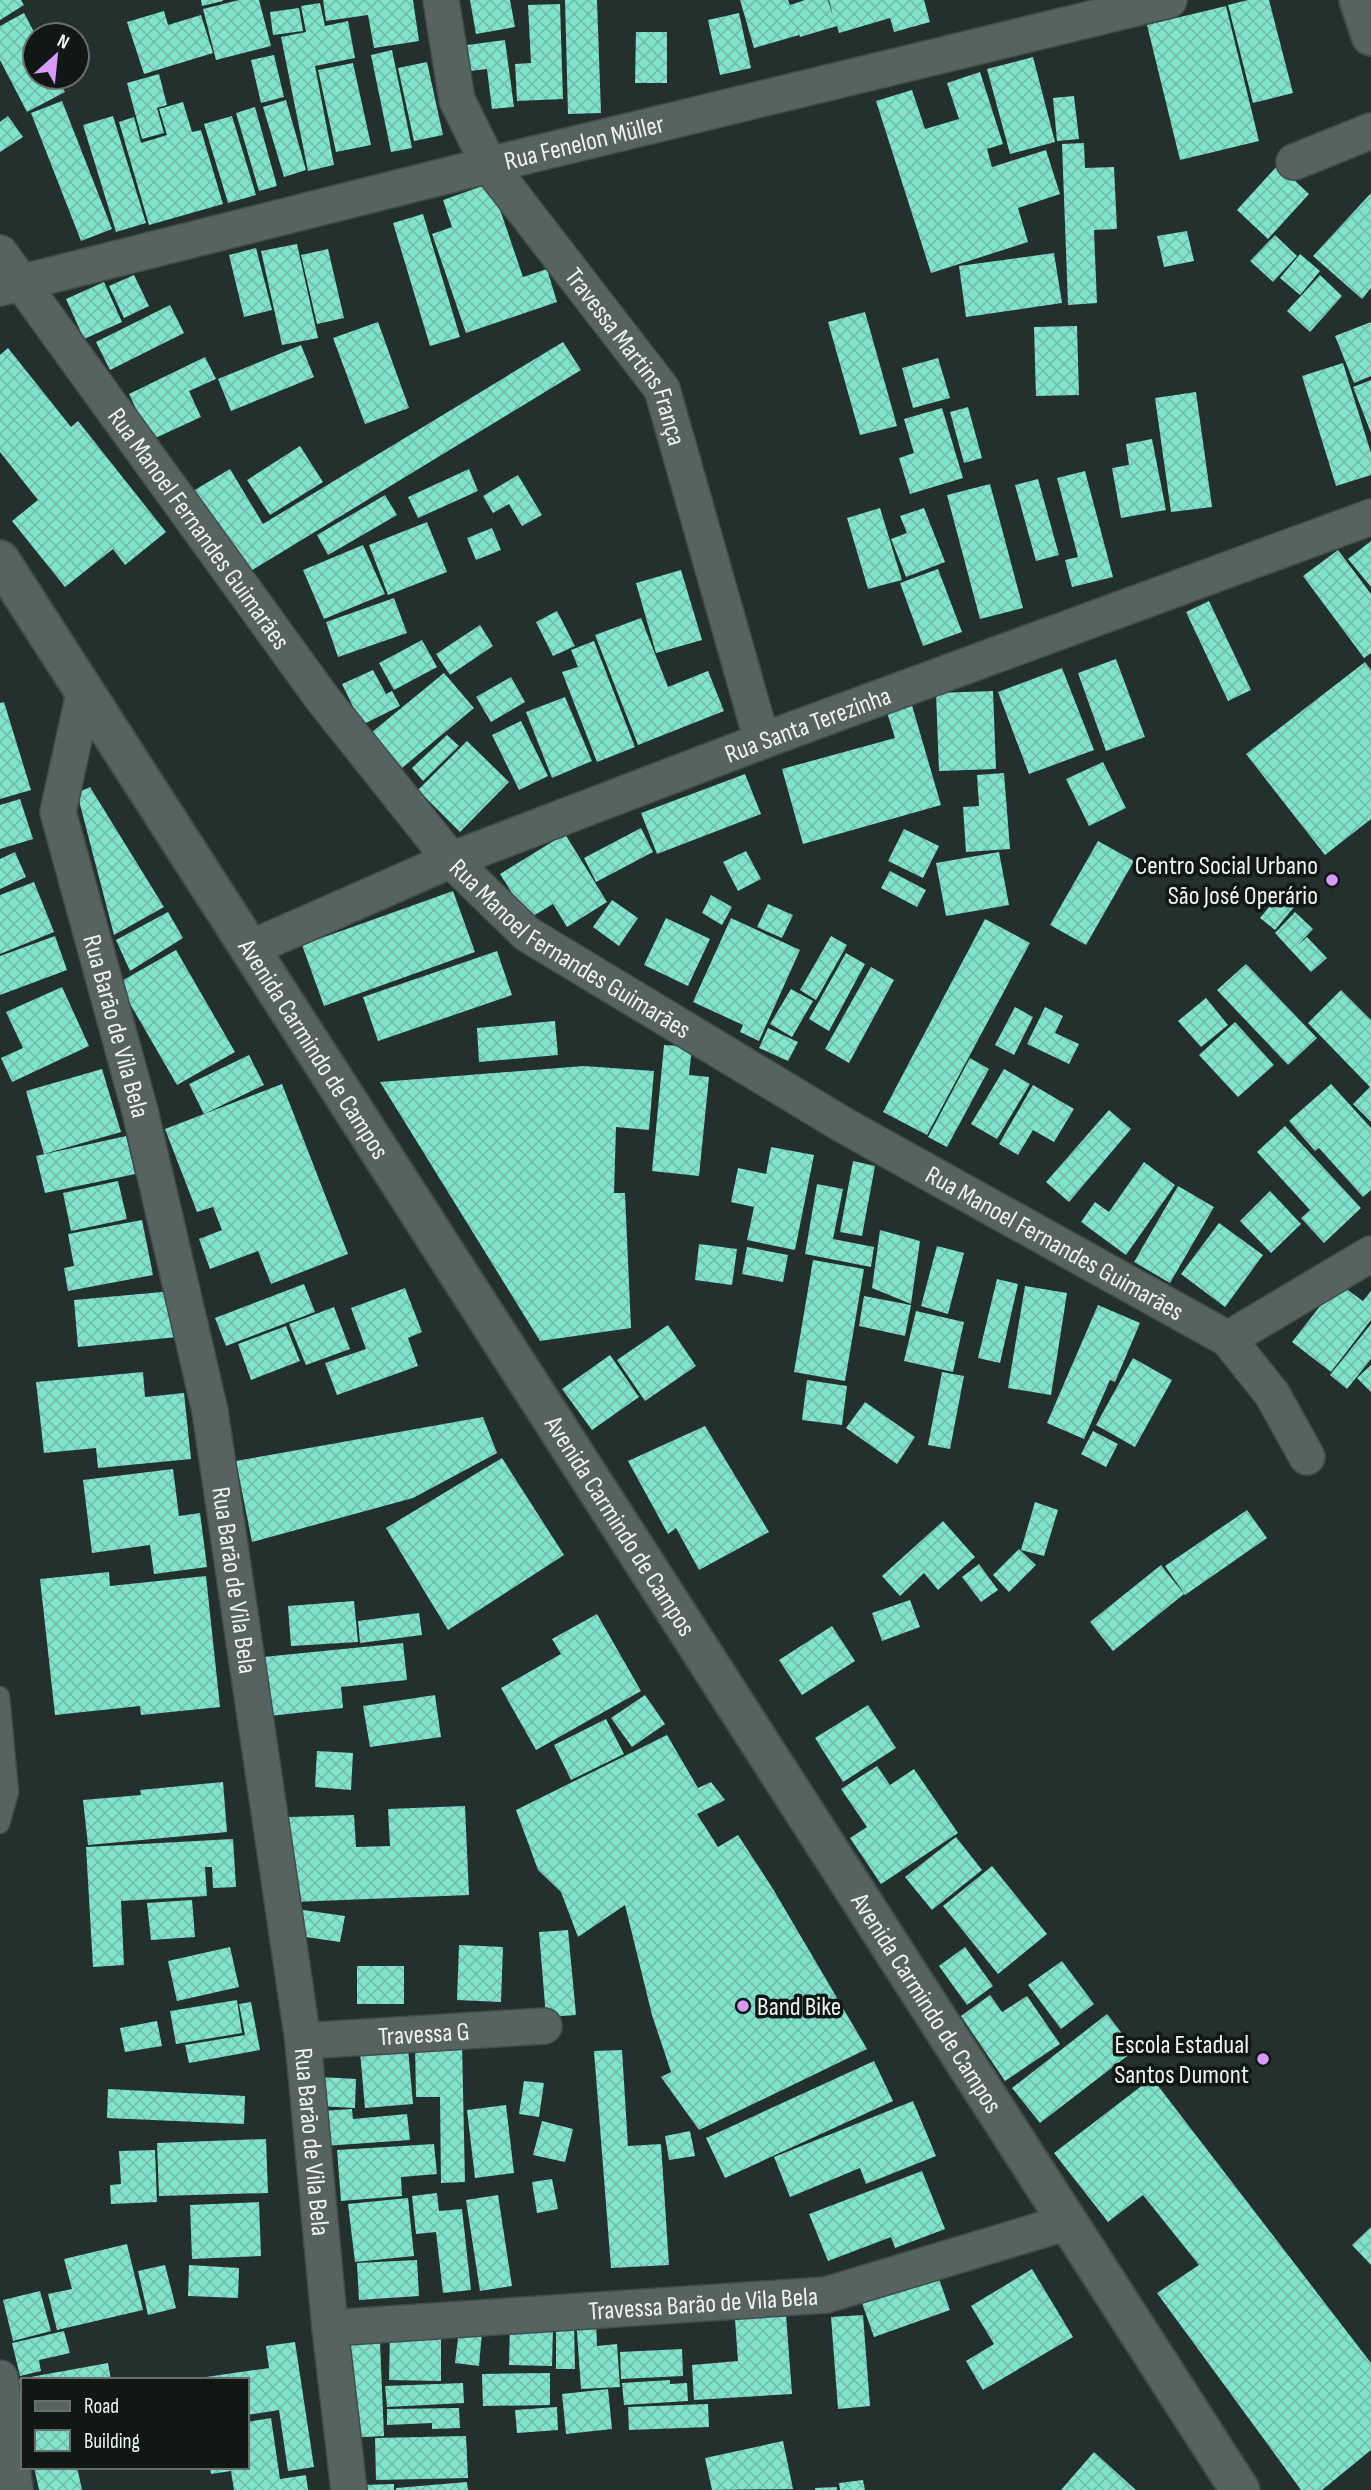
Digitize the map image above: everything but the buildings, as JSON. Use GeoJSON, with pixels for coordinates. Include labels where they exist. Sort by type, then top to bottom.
{"type":"FeatureCollection","features":[{"type":"Feature","properties":{"kind":"main road"},"geometry":{"type":"LineString","coordinates":[[1359,0],[1371,36]]}},
{"type":"Feature","properties":{"kind":"main road","name":"Avenida Carmindo de Campos"},"geometry":{"type":"LineString","coordinates":[[0,560],[1240,2490]]}},
{"type":"Feature","properties":{"kind":"street","name":"Travessa Martins França"},"geometry":{"type":"LineString","coordinates":[[441,0],[457,100],[489,165],[662,389],[762,741]]}},
{"type":"Feature","properties":{"kind":"street","name":"Rua Fenelon Müller"},"geometry":{"type":"LineString","coordinates":[[6,275],[489,165],[1169,0]]}},
{"type":"Feature","properties":{"kind":"street"},"geometry":{"type":"LineString","coordinates":[[1294,162],[1371,131]]}},
{"type":"Feature","properties":{"kind":"street","name":"Rua Manoel Fernandes Guimarães"},"geometry":{"type":"LineString","coordinates":[[6,275],[322,698],[451,860],[527,934],[845,1126],[1228,1339],[1272,1394],[1307,1457]]}},
{"type":"Feature","properties":{"kind":"street","name":"Rua Santa Terezinha"},"geometry":{"type":"LineString","coordinates":[[251,948],[451,860],[762,741],[1371,517]]}},
{"type":"Feature","properties":{"kind":"street","name":"Rua Barão de Vila Bela"},"geometry":{"type":"LineString","coordinates":[[85,689],[58,812],[140,1111],[210,1411],[303,2041],[330,2328],[349,2490]]}},
{"type":"Feature","properties":{"kind":"street"},"geometry":{"type":"LineString","coordinates":[[1228,1339],[1371,1254]]}},
{"type":"Feature","properties":{"kind":"street","name":"Travessa G"},"geometry":{"type":"LineString","coordinates":[[303,2041],[544,2026]]}},
{"type":"Feature","properties":{"kind":"street","name":"Travessa Barão de Vila Bela"},"geometry":{"type":"LineString","coordinates":[[330,2328],[826,2295],[1068,2221]]}},
{"type":"Feature","properties":{"kind":"street"},"geometry":{"type":"LineString","coordinates":[[0,2378],[15,2490]]}},
{"type":"Feature","properties":{"kind":"lane"},"geometry":{"type":"LineString","coordinates":[[0,1696],[9,1792],[0,1825]]}},
{"type":"Feature","properties":{"kind":"place","name":"Centro Social Urbano São José Operário"},"geometry":{"type":"Point","coordinates":[1332,880]}},
{"type":"Feature","properties":{"kind":"place","name":"Band Bike"},"geometry":{"type":"Point","coordinates":[743,2006]}},
{"type":"Feature","properties":{"kind":"place","name":"Escola Estadual Santos Dumont"},"geometry":{"type":"Point","coordinates":[1263,2059]}}]}
